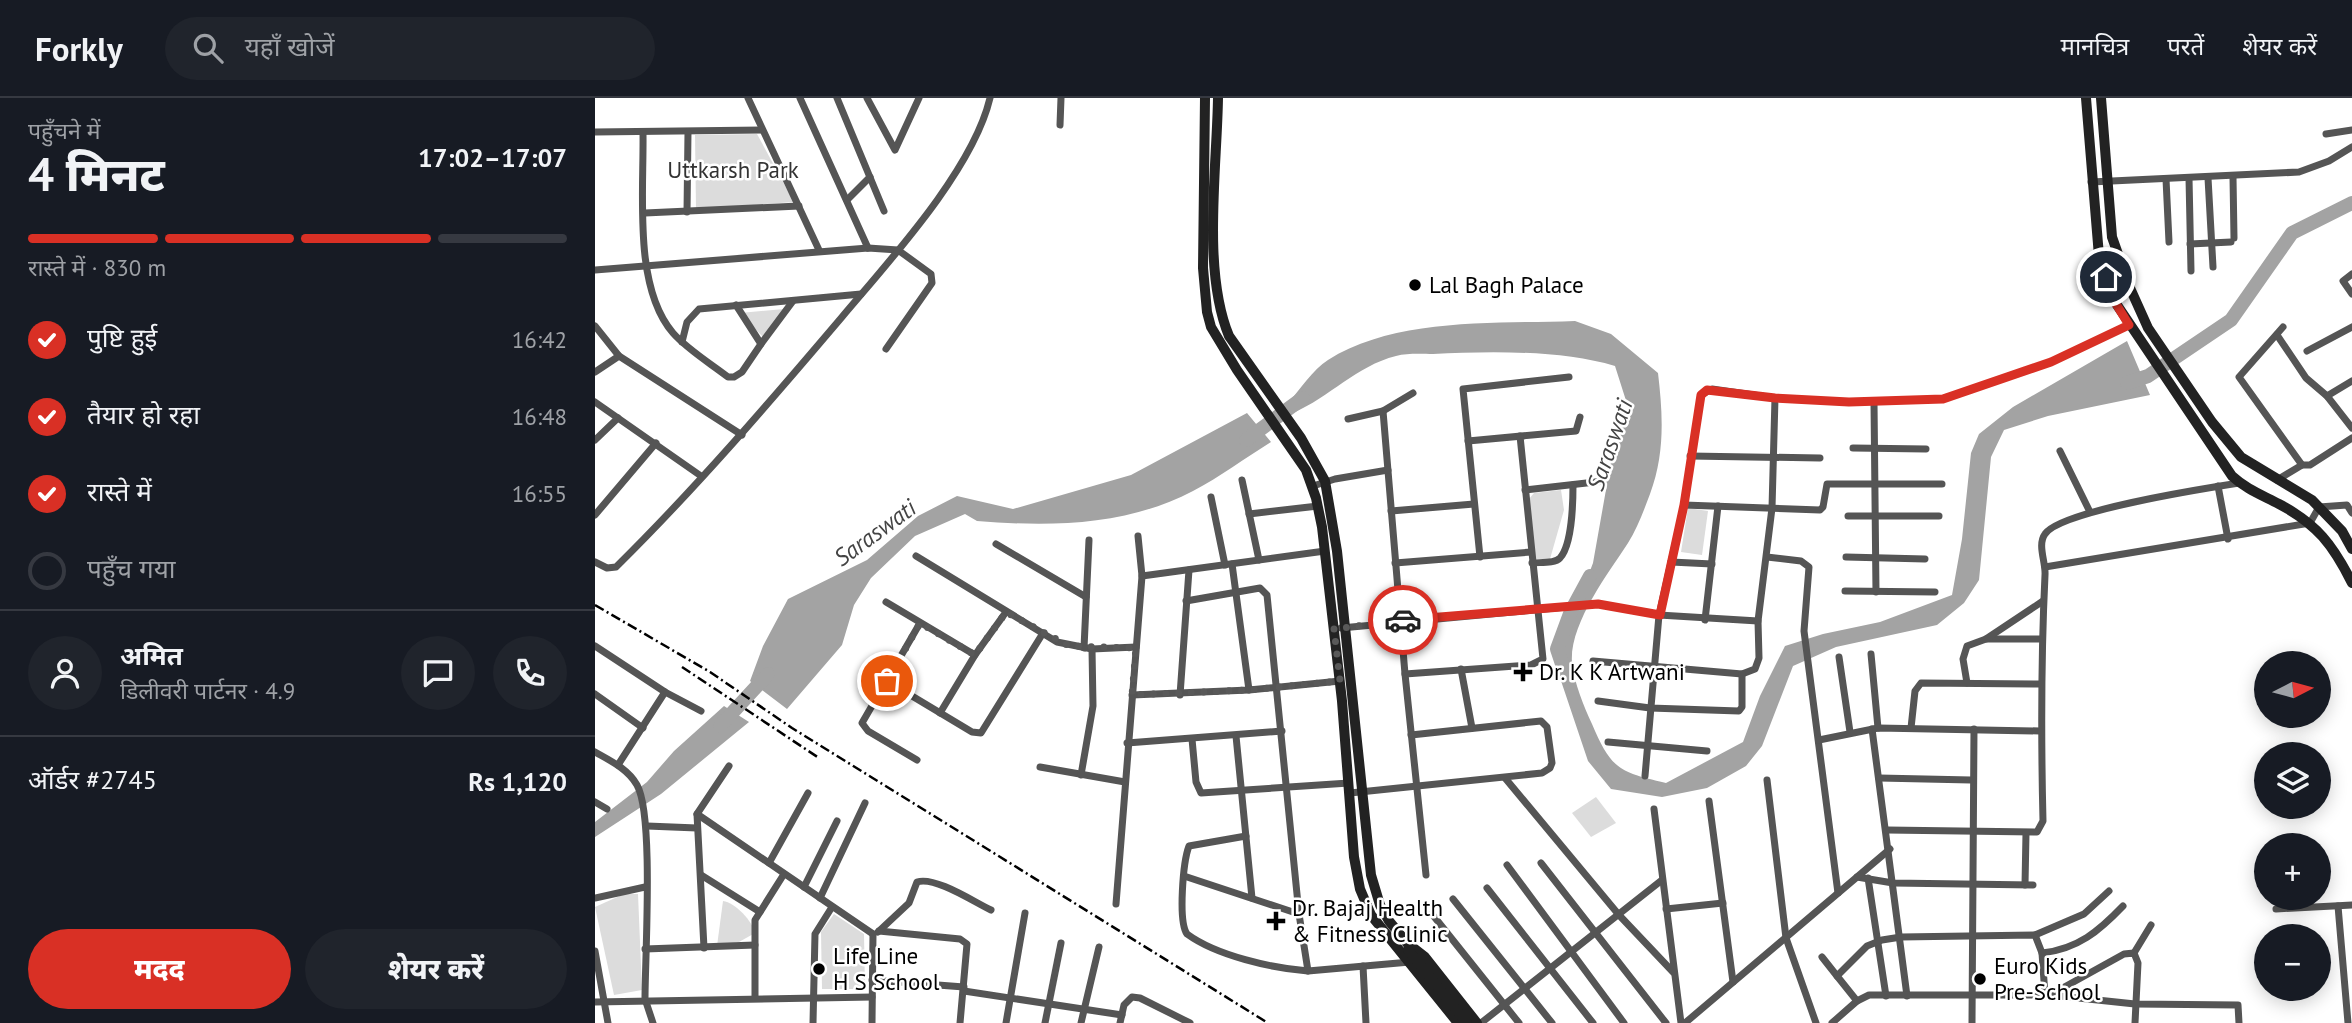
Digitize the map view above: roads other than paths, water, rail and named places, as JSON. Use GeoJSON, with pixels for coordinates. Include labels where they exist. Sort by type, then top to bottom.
{"type":"FeatureCollection","features":[{"type":"Feature","properties":{"kind":"main road"},"geometry":{"type":"LineString","coordinates":[[1205,98],[1203,268],[1207,312],[1219,341],[1292,446],[1313,486],[1340,628],[1340,681],[1360,889],[1371,915],[1415,956],[1467,1023]]}},
{"type":"Feature","properties":{"kind":"main road"},"geometry":{"type":"LineString","coordinates":[[1218,98],[1215,252],[1221,318],[1229,336],[1301,438],[1325,481],[1340,628],[1364,792],[1367,856],[1371,875],[1380,905],[1410,962],[1458,1023]]}},
{"type":"Feature","properties":{"kind":"main road"},"geometry":{"type":"LineString","coordinates":[[2086,98],[2099,256],[2113,299],[2135,336],[2239,483],[2310,523],[2333,545],[2352,583]]}},
{"type":"Feature","properties":{"kind":"main road"},"geometry":{"type":"LineString","coordinates":[[2101,98],[2106,181],[2114,244],[2148,328],[2186,380],[2212,422],[2241,457],[2319,507],[2342,531],[2352,549]]}},
{"type":"Feature","properties":{"kind":"main road"},"geometry":{"type":"LineString","coordinates":[[1396,937],[1425,957],[1479,1023]]}},
{"type":"Feature","properties":{"kind":"street"},"geometry":{"type":"LineString","coordinates":[[748,98],[819,250]]}},
{"type":"Feature","properties":{"kind":"street"},"geometry":{"type":"LineString","coordinates":[[800,98],[868,248]]}},
{"type":"Feature","properties":{"kind":"street"},"geometry":{"type":"LineString","coordinates":[[837,98],[884,211]]}},
{"type":"Feature","properties":{"kind":"street"},"geometry":{"type":"LineString","coordinates":[[867,98],[895,150],[919,98]]}},
{"type":"Feature","properties":{"kind":"street"},"geometry":{"type":"LineString","coordinates":[[595,562],[607,568],[616,567],[742,435],[898,250],[975,143],[990,98]]}},
{"type":"Feature","properties":{"kind":"street"},"geometry":{"type":"LineString","coordinates":[[1060,125],[1061,98]]}},
{"type":"Feature","properties":{"kind":"street"},"geometry":{"type":"LineString","coordinates":[[595,132],[762,130]]}},
{"type":"Feature","properties":{"kind":"street"},"geometry":{"type":"LineString","coordinates":[[2326,134],[2352,130]]}},
{"type":"Feature","properties":{"kind":"street"},"geometry":{"type":"LineString","coordinates":[[687,212],[688,132]]}},
{"type":"Feature","properties":{"kind":"street"},"geometry":{"type":"LineString","coordinates":[[643,133],[646,264],[651,298],[661,317],[682,342],[728,377],[734,377],[742,372],[793,301]]}},
{"type":"Feature","properties":{"kind":"street"},"geometry":{"type":"LineString","coordinates":[[2091,182],[2298,172],[2329,161],[2352,147]]}},
{"type":"Feature","properties":{"kind":"street"},"geometry":{"type":"LineString","coordinates":[[846,200],[870,177]]}},
{"type":"Feature","properties":{"kind":"street"},"geometry":{"type":"LineString","coordinates":[[2190,244],[2233,240],[2233,177]]}},
{"type":"Feature","properties":{"kind":"street"},"geometry":{"type":"LineString","coordinates":[[2189,178],[2191,271]]}},
{"type":"Feature","properties":{"kind":"street"},"geometry":{"type":"LineString","coordinates":[[2208,178],[2213,267]]}},
{"type":"Feature","properties":{"kind":"street"},"geometry":{"type":"LineString","coordinates":[[2166,179],[2169,242]]}},
{"type":"Feature","properties":{"kind":"street"},"geometry":{"type":"LineString","coordinates":[[645,213],[799,206]]}},
{"type":"Feature","properties":{"kind":"street"},"geometry":{"type":"LineString","coordinates":[[595,270],[819,250],[898,250],[931,274],[932,283],[886,349]]}},
{"type":"Feature","properties":{"kind":"street"},"geometry":{"type":"LineString","coordinates":[[2352,274],[2343,281],[2352,294]]}},
{"type":"Feature","properties":{"kind":"street"},"geometry":{"type":"LineString","coordinates":[[682,342],[687,322],[694,312],[736,305],[861,294]]}},
{"type":"Feature","properties":{"kind":"street"},"geometry":{"type":"LineString","coordinates":[[736,305],[761,344]]}},
{"type":"Feature","properties":{"kind":"street"},"geometry":{"type":"LineString","coordinates":[[1645,776],[1660,615],[1684,505],[1701,395],[1707,390],[1775,398],[1874,402],[1943,399],[2051,362],[2129,325]]}},
{"type":"Feature","properties":{"kind":"street"},"geometry":{"type":"LineString","coordinates":[[595,326],[619,356],[742,435]]}},
{"type":"Feature","properties":{"kind":"street"},"geometry":{"type":"LineString","coordinates":[[2283,327],[2256,354],[2239,377],[2302,465]]}},
{"type":"Feature","properties":{"kind":"street"},"geometry":{"type":"LineString","coordinates":[[2307,351],[2352,327]]}},
{"type":"Feature","properties":{"kind":"street"},"geometry":{"type":"LineString","coordinates":[[2277,335],[2306,378],[2327,396],[2352,428]]}},
{"type":"Feature","properties":{"kind":"street"},"geometry":{"type":"LineString","coordinates":[[595,372],[619,356]]}},
{"type":"Feature","properties":{"kind":"street"},"geometry":{"type":"LineString","coordinates":[[1480,556],[1463,389],[1569,377]]}},
{"type":"Feature","properties":{"kind":"street"},"geometry":{"type":"LineString","coordinates":[[2327,396],[2352,381]]}},
{"type":"Feature","properties":{"kind":"street"},"geometry":{"type":"LineString","coordinates":[[1347,419],[1383,411],[1413,393]]}},
{"type":"Feature","properties":{"kind":"street"},"geometry":{"type":"LineString","coordinates":[[1593,661],[1742,674],[1755,669],[1758,664],[1758,621],[1772,508],[1775,398]]}},
{"type":"Feature","properties":{"kind":"street"},"geometry":{"type":"LineString","coordinates":[[595,401],[701,475]]}},
{"type":"Feature","properties":{"kind":"street"},"geometry":{"type":"LineString","coordinates":[[1874,402],[1876,592]]}},
{"type":"Feature","properties":{"kind":"street"},"geometry":{"type":"LineString","coordinates":[[1383,411],[1400,621],[1426,875]]}},
{"type":"Feature","properties":{"kind":"street"},"geometry":{"type":"LineString","coordinates":[[1468,441],[1576,431],[1580,417]]}},
{"type":"Feature","properties":{"kind":"street"},"geometry":{"type":"LineString","coordinates":[[595,440],[618,418]]}},
{"type":"Feature","properties":{"kind":"street"},"geometry":{"type":"LineString","coordinates":[[1405,674],[1531,665],[1543,659],[1520,436]]}},
{"type":"Feature","properties":{"kind":"street"},"geometry":{"type":"LineString","coordinates":[[2277,481],[2302,465],[2310,465],[2352,438]]}},
{"type":"Feature","properties":{"kind":"street"},"geometry":{"type":"LineString","coordinates":[[595,515],[656,443]]}},
{"type":"Feature","properties":{"kind":"street"},"geometry":{"type":"LineString","coordinates":[[1853,447],[1926,449]]}},
{"type":"Feature","properties":{"kind":"street"},"geometry":{"type":"LineString","coordinates":[[2060,451],[2090,512]]}},
{"type":"Feature","properties":{"kind":"street"},"geometry":{"type":"LineString","coordinates":[[1690,456],[1820,458]]}},
{"type":"Feature","properties":{"kind":"street"},"geometry":{"type":"LineString","coordinates":[[1313,486],[1325,481],[1388,470]]}},
{"type":"Feature","properties":{"kind":"street"},"geometry":{"type":"LineString","coordinates":[[1242,480],[1259,560]]}},
{"type":"Feature","properties":{"kind":"street"},"geometry":{"type":"LineString","coordinates":[[1525,491],[1604,481]]}},
{"type":"Feature","properties":{"kind":"street"},"geometry":{"type":"LineString","coordinates":[[1887,830],[2037,832],[2043,821],[2040,731],[2045,567],[2041,542],[2045,532],[2055,524],[2090,512],[2239,483]]}},
{"type":"Feature","properties":{"kind":"street"},"geometry":{"type":"LineString","coordinates":[[1684,505],[1820,510],[1823,507],[1827,484],[1942,484]]}},
{"type":"Feature","properties":{"kind":"street"},"geometry":{"type":"LineString","coordinates":[[1532,562],[1555,561],[1562,556],[1573,514],[1573,485]]}},
{"type":"Feature","properties":{"kind":"street"},"geometry":{"type":"LineString","coordinates":[[2218,486],[2228,539]]}},
{"type":"Feature","properties":{"kind":"street"},"geometry":{"type":"LineString","coordinates":[[1211,497],[1236,592],[1249,690]]}},
{"type":"Feature","properties":{"kind":"street"},"geometry":{"type":"LineString","coordinates":[[1391,511],[1474,504]]}},
{"type":"Feature","properties":{"kind":"street"},"geometry":{"type":"LineString","coordinates":[[2045,567],[2228,539],[2310,523],[2319,507],[2347,505],[2352,513]]}},
{"type":"Feature","properties":{"kind":"street"},"geometry":{"type":"LineString","coordinates":[[1249,514],[1318,506]]}},
{"type":"Feature","properties":{"kind":"street"},"geometry":{"type":"LineString","coordinates":[[1705,620],[1718,506]]}},
{"type":"Feature","properties":{"kind":"street"},"geometry":{"type":"LineString","coordinates":[[1848,516],[1939,516]]}},
{"type":"Feature","properties":{"kind":"street"},"geometry":{"type":"LineString","coordinates":[[1116,904],[1142,576],[1137,536]]}},
{"type":"Feature","properties":{"kind":"street"},"geometry":{"type":"LineString","coordinates":[[1081,775],[1093,706],[1086,597],[1089,540]]}},
{"type":"Feature","properties":{"kind":"street"},"geometry":{"type":"LineString","coordinates":[[996,544],[1086,597]]}},
{"type":"Feature","properties":{"kind":"street"},"geometry":{"type":"LineString","coordinates":[[1142,576],[1325,551]]}},
{"type":"Feature","properties":{"kind":"street"},"geometry":{"type":"LineString","coordinates":[[1395,563],[1531,552]]}},
{"type":"Feature","properties":{"kind":"street"},"geometry":{"type":"LineString","coordinates":[[916,556],[1006,612],[1069,646],[1136,648]]}},
{"type":"Feature","properties":{"kind":"street"},"geometry":{"type":"LineString","coordinates":[[1767,557],[1801,561],[1809,568],[1804,631],[1838,893]]}},
{"type":"Feature","properties":{"kind":"street"},"geometry":{"type":"LineString","coordinates":[[1846,557],[1925,559]]}},
{"type":"Feature","properties":{"kind":"street"},"geometry":{"type":"LineString","coordinates":[[1671,562],[1712,564]]}},
{"type":"Feature","properties":{"kind":"street"},"geometry":{"type":"LineString","coordinates":[[1180,695],[1188,570]]}},
{"type":"Feature","properties":{"kind":"street"},"geometry":{"type":"LineString","coordinates":[[1186,601],[1263,588],[1268,595],[1299,914],[1308,971]]}},
{"type":"Feature","properties":{"kind":"street"},"geometry":{"type":"LineString","coordinates":[[1845,591],[1935,592]]}},
{"type":"Feature","properties":{"kind":"street"},"geometry":{"type":"LineString","coordinates":[[1967,683],[1967,646],[1986,639],[2043,601]]}},
{"type":"Feature","properties":{"kind":"street"},"geometry":{"type":"LineString","coordinates":[[886,602],[975,655]]}},
{"type":"Feature","properties":{"kind":"street"},"geometry":{"type":"LineString","coordinates":[[1340,628],[1598,604],[1705,620],[1758,621]]}},
{"type":"Feature","properties":{"kind":"street"},"geometry":{"type":"LineString","coordinates":[[940,713],[975,655],[1006,612]]}},
{"type":"Feature","properties":{"kind":"street"},"geometry":{"type":"LineString","coordinates":[[917,760],[864,728],[863,719],[920,623]]}},
{"type":"Feature","properties":{"kind":"street"},"geometry":{"type":"LineString","coordinates":[[887,681],[972,732],[984,732],[1043,633]]}},
{"type":"Feature","properties":{"kind":"street"},"geometry":{"type":"LineString","coordinates":[[1986,639],[2041,639]]}},
{"type":"Feature","properties":{"kind":"street"},"geometry":{"type":"LineString","coordinates":[[595,646],[665,692],[701,711]]}},
{"type":"Feature","properties":{"kind":"street"},"geometry":{"type":"LineString","coordinates":[[1871,654],[1879,778],[1907,996]]}},
{"type":"Feature","properties":{"kind":"street"},"geometry":{"type":"LineString","coordinates":[[1839,657],[1850,733]]}},
{"type":"Feature","properties":{"kind":"street"},"geometry":{"type":"LineString","coordinates":[[1461,669],[1472,728]]}},
{"type":"Feature","properties":{"kind":"street"},"geometry":{"type":"LineString","coordinates":[[1598,701],[1650,708],[1739,711],[1742,707],[1742,674]]}},
{"type":"Feature","properties":{"kind":"street"},"geometry":{"type":"LineString","coordinates":[[1132,695],[1180,695],[1340,681]]}},
{"type":"Feature","properties":{"kind":"street"},"geometry":{"type":"LineString","coordinates":[[1911,728],[1916,686],[1929,681],[2041,684]]}},
{"type":"Feature","properties":{"kind":"street"},"geometry":{"type":"LineString","coordinates":[[618,765],[665,692]]}},
{"type":"Feature","properties":{"kind":"street"},"geometry":{"type":"LineString","coordinates":[[595,694],[643,728]]}},
{"type":"Feature","properties":{"kind":"street"},"geometry":{"type":"LineString","coordinates":[[1192,739],[1196,782],[1201,793],[1288,787],[1349,788],[1364,792],[1505,778],[1542,773],[1550,768],[1545,724],[1536,721],[1411,734]]}},
{"type":"Feature","properties":{"kind":"street"},"geometry":{"type":"LineString","coordinates":[[1819,740],[1875,729],[2040,731]]}},
{"type":"Feature","properties":{"kind":"street"},"geometry":{"type":"LineString","coordinates":[[1972,1023],[1970,884],[1974,729]]}},
{"type":"Feature","properties":{"kind":"street"},"geometry":{"type":"LineString","coordinates":[[1127,743],[1282,731]]}},
{"type":"Feature","properties":{"kind":"street"},"geometry":{"type":"LineString","coordinates":[[1236,736],[1252,898]]}},
{"type":"Feature","properties":{"kind":"street"},"geometry":{"type":"LineString","coordinates":[[1608,742],[1707,751]]}},
{"type":"Feature","properties":{"kind":"street"},"geometry":{"type":"LineString","coordinates":[[595,752],[618,765],[638,786],[646,822],[645,999],[653,1023]]}},
{"type":"Feature","properties":{"kind":"street"},"geometry":{"type":"LineString","coordinates":[[704,948],[697,814],[729,766]]}},
{"type":"Feature","properties":{"kind":"street"},"geometry":{"type":"LineString","coordinates":[[1041,768],[1125,782]]}},
{"type":"Feature","properties":{"kind":"street"},"geometry":{"type":"LineString","coordinates":[[1505,778],[1619,915],[1673,972]]}},
{"type":"Feature","properties":{"kind":"street"},"geometry":{"type":"LineString","coordinates":[[1879,778],[1971,780]]}},
{"type":"Feature","properties":{"kind":"street"},"geometry":{"type":"LineString","coordinates":[[1767,780],[1786,938],[1815,1023]]}},
{"type":"Feature","properties":{"kind":"street"},"geometry":{"type":"LineString","coordinates":[[769,863],[808,793]]}},
{"type":"Feature","properties":{"kind":"street"},"geometry":{"type":"LineString","coordinates":[[595,802],[607,809]]}},
{"type":"Feature","properties":{"kind":"street"},"geometry":{"type":"LineString","coordinates":[[1709,802],[1733,982]]}},
{"type":"Feature","properties":{"kind":"street"},"geometry":{"type":"LineString","coordinates":[[820,898],[865,803]]}},
{"type":"Feature","properties":{"kind":"street"},"geometry":{"type":"LineString","coordinates":[[1654,809],[1673,972],[1688,1022],[1890,849]]}},
{"type":"Feature","properties":{"kind":"street"},"geometry":{"type":"LineString","coordinates":[[697,814],[832,907],[876,932],[965,941],[968,948],[960,1023]]}},
{"type":"Feature","properties":{"kind":"street"},"geometry":{"type":"LineString","coordinates":[[804,887],[837,821]]}},
{"type":"Feature","properties":{"kind":"street"},"geometry":{"type":"LineString","coordinates":[[646,822],[697,828]]}},
{"type":"Feature","properties":{"kind":"street"},"geometry":{"type":"LineString","coordinates":[[1857,877],[1893,883],[2029,885],[2026,833]]}},
{"type":"Feature","properties":{"kind":"street"},"geometry":{"type":"LineString","coordinates":[[1246,836],[1193,844],[1187,853],[1183,922],[1187,934],[1268,966],[1308,971],[1410,962]]}},
{"type":"Feature","properties":{"kind":"street"},"geometry":{"type":"LineString","coordinates":[[1541,863],[1666,1023]]}},
{"type":"Feature","properties":{"kind":"street"},"geometry":{"type":"LineString","coordinates":[[1507,865],[1624,1023]]}},
{"type":"Feature","properties":{"kind":"street"},"geometry":{"type":"LineString","coordinates":[[755,998],[755,920],[784,874]]}},
{"type":"Feature","properties":{"kind":"street"},"geometry":{"type":"LineString","coordinates":[[701,875],[760,912]]}},
{"type":"Feature","properties":{"kind":"street"},"geometry":{"type":"LineString","coordinates":[[1184,876],[1299,914]]}},
{"type":"Feature","properties":{"kind":"street"},"geometry":{"type":"LineString","coordinates":[[1868,878],[1886,996]]}},
{"type":"Feature","properties":{"kind":"street"},"geometry":{"type":"LineString","coordinates":[[1479,1023],[1662,880]]}},
{"type":"Feature","properties":{"kind":"street"},"geometry":{"type":"LineString","coordinates":[[872,1023],[876,932],[909,903],[917,882],[933,882],[991,910]]}},
{"type":"Feature","properties":{"kind":"street"},"geometry":{"type":"LineString","coordinates":[[595,898],[645,887]]}},
{"type":"Feature","properties":{"kind":"street"},"geometry":{"type":"LineString","coordinates":[[1487,888],[1593,1023]]}},
{"type":"Feature","properties":{"kind":"street"},"geometry":{"type":"LineString","coordinates":[[1837,976],[1867,946],[1901,937],[2035,935],[2084,914],[2109,891]]}},
{"type":"Feature","properties":{"kind":"street"},"geometry":{"type":"LineString","coordinates":[[1453,899],[1552,1023]]}},
{"type":"Feature","properties":{"kind":"street"},"geometry":{"type":"LineString","coordinates":[[1666,909],[1723,903]]}},
{"type":"Feature","properties":{"kind":"street"},"geometry":{"type":"LineString","coordinates":[[2331,906],[2352,905]]}},
{"type":"Feature","properties":{"kind":"street"},"geometry":{"type":"LineString","coordinates":[[2042,953],[2066,949],[2084,940],[2102,928],[2123,906]]}},
{"type":"Feature","properties":{"kind":"street"},"geometry":{"type":"LineString","coordinates":[[2338,906],[2348,1023]]}},
{"type":"Feature","properties":{"kind":"street"},"geometry":{"type":"LineString","coordinates":[[813,1023],[815,934],[832,907]]}},
{"type":"Feature","properties":{"kind":"street"},"geometry":{"type":"LineString","coordinates":[[1006,1023],[1008,997],[1025,913]]}},
{"type":"Feature","properties":{"kind":"street"},"geometry":{"type":"LineString","coordinates":[[1432,914],[1519,1023]]}},
{"type":"Feature","properties":{"kind":"street"},"geometry":{"type":"LineString","coordinates":[[2134,953],[2151,925]]}},
{"type":"Feature","properties":{"kind":"street"},"geometry":{"type":"LineString","coordinates":[[2035,935],[2042,953],[2047,995]]}},
{"type":"Feature","properties":{"kind":"street"},"geometry":{"type":"LineString","coordinates":[[1045,1023],[1061,943]]}},
{"type":"Feature","properties":{"kind":"street"},"geometry":{"type":"LineString","coordinates":[[645,949],[755,945]]}},
{"type":"Feature","properties":{"kind":"street"},"geometry":{"type":"LineString","coordinates":[[1081,1023],[1099,947]]}},
{"type":"Feature","properties":{"kind":"street"},"geometry":{"type":"LineString","coordinates":[[595,951],[599,1002],[608,1023]]}},
{"type":"Feature","properties":{"kind":"street"},"geometry":{"type":"LineString","coordinates":[[2047,995],[2124,954],[2134,953]]}},
{"type":"Feature","properties":{"kind":"street"},"geometry":{"type":"LineString","coordinates":[[2134,953],[2138,963],[2135,1023]]}},
{"type":"Feature","properties":{"kind":"street"},"geometry":{"type":"LineString","coordinates":[[1822,957],[1857,1001]]}},
{"type":"Feature","properties":{"kind":"street"},"geometry":{"type":"LineString","coordinates":[[2342,961],[2352,960]]}},
{"type":"Feature","properties":{"kind":"street"},"geometry":{"type":"LineString","coordinates":[[1363,966],[1366,1023]]}},
{"type":"Feature","properties":{"kind":"street"},"geometry":{"type":"LineString","coordinates":[[872,981],[964,989],[1083,1008],[1121,1019],[1124,1005],[1132,997],[1174,1019],[1191,1023]]}},
{"type":"Feature","properties":{"kind":"street"},"geometry":{"type":"LineString","coordinates":[[1832,1023],[1865,996],[1971,994],[2047,995],[2135,1004],[2238,1005],[2239,1023]]}},
{"type":"Feature","properties":{"kind":"street"},"geometry":{"type":"LineString","coordinates":[[599,1002],[645,999],[872,997]]}},
{"type":"Feature","properties":{"kind":"waterway"},"geometry":{"type":"LineString","coordinates":[[2127,383],[2148,376],[2231,320],[2292,233],[2352,203]]}},
{"type":"Feature","properties":{"kind":"waterway","name":"Saraswati"},"geometry":{"type":"LineString","coordinates":[[1246,440],[1303,398]]}},
{"type":"Feature","properties":{"kind":"waterway","name":"Saraswati"},"geometry":{"type":"LineString","coordinates":[[1564,670],[1557,649],[1571,611],[1590,576]]}},
{"type":"Feature","properties":{"kind":"waterway","name":"Saraswati"},"geometry":{"type":"LineString","coordinates":[[720,726],[768,674]]}},
{"type":"Feature","properties":{"kind":"railway"},"geometry":{"type":"LineString","coordinates":[[595,605],[710,672],[792,728],[1268,1023]]}},
{"type":"Feature","properties":{"kind":"railway"},"geometry":{"type":"LineString","coordinates":[[682,667],[819,758]]}},
{"type":"Feature","properties":{"kind":"place","name":"Lal Bagh Palace"},"geometry":{"type":"Point","coordinates":[1415,285]}},
{"type":"Feature","properties":{"kind":"place","name":"Dr. K K Artwani"},"geometry":{"type":"Point","coordinates":[1523,672]}},
{"type":"Feature","properties":{"kind":"place","name":"Dr. Bajaj Health & Fitness Clinic"},"geometry":{"type":"Point","coordinates":[1276,921]}},
{"type":"Feature","properties":{"kind":"place","name":"Life Line H S School"},"geometry":{"type":"Point","coordinates":[819,969]}},
{"type":"Feature","properties":{"kind":"place","name":"Euro Kids Pre-School"},"geometry":{"type":"Point","coordinates":[1980,979]}},
{"type":"Feature","properties":{"kind":"park label","name":"Uttkarsh Park"},"geometry":{"type":"Point","coordinates":[733,170]}}]}
